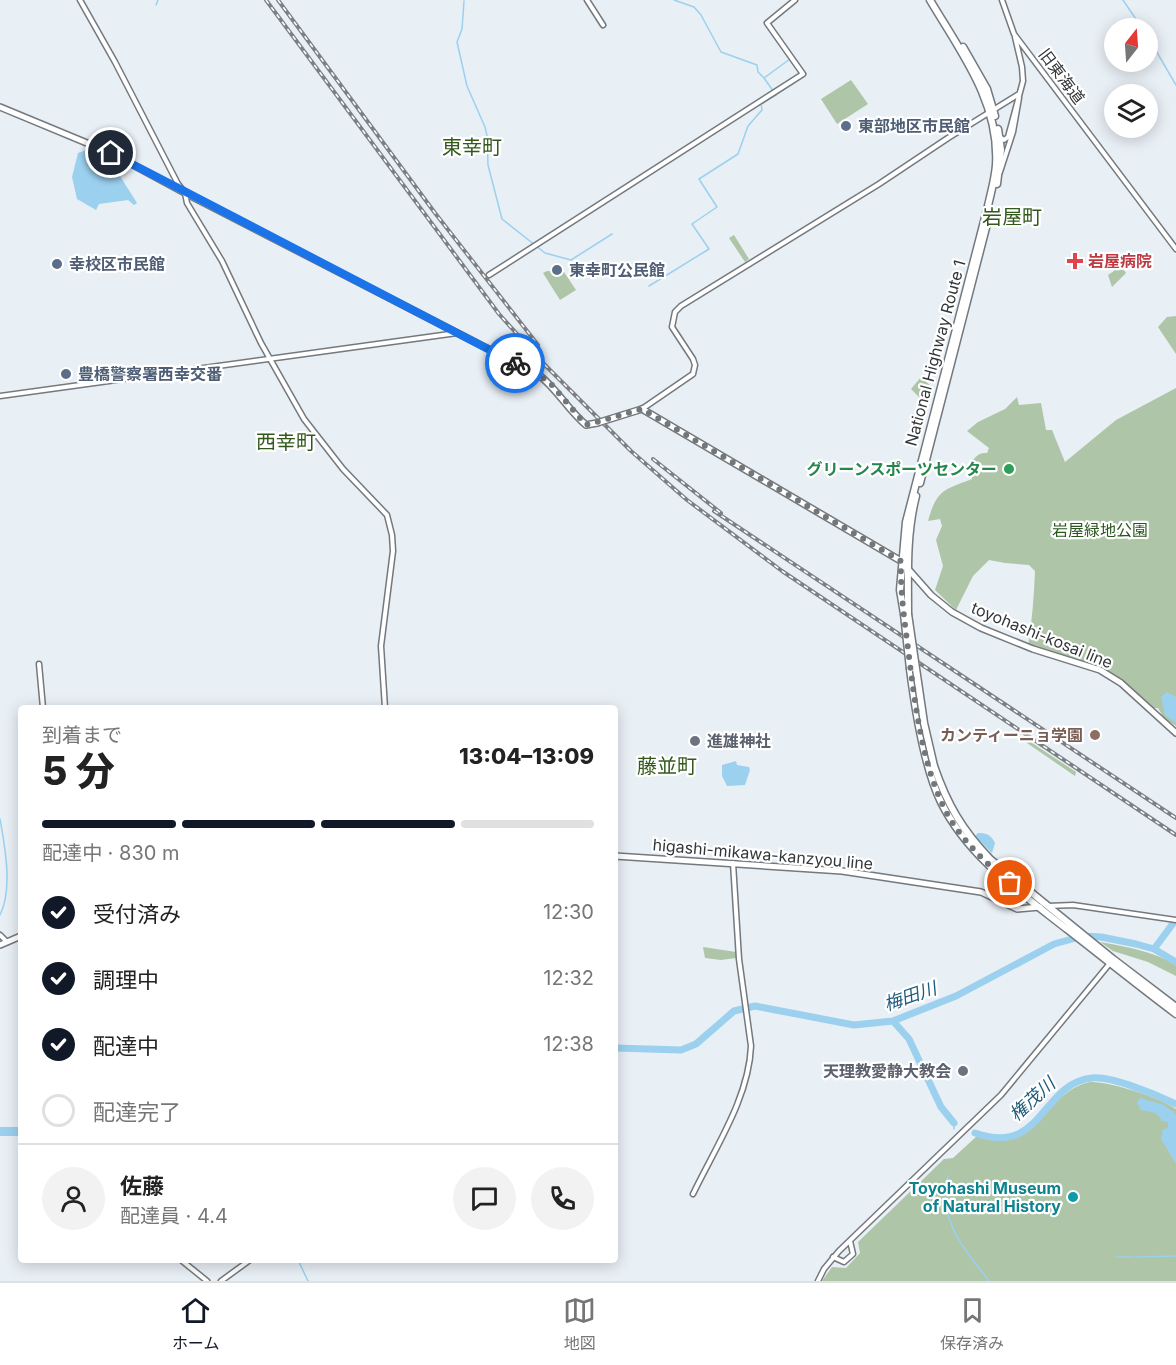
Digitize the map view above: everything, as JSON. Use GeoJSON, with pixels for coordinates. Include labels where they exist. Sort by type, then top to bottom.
{"type":"FeatureCollection","features":[{"type":"Feature","properties":{"kind":"highway","name":"National Highway Route 1"},"geometry":{"type":"LineString","coordinates":[[930,0],[992,109],[996,151],[994,180],[906,522],[901,561],[900,590],[932,768],[940,799],[961,834],[992,868],[1039,907],[1103,954]]}},
{"type":"Feature","properties":{"kind":"highway","name":"National Highway Route 1"},"geometry":{"type":"LineString","coordinates":[[906,614],[909,534],[915,500],[999,174],[999,137],[992,109],[977,70],[935,0]]}},
{"type":"Feature","properties":{"kind":"highway","name":"National Highway Route 1"},"geometry":{"type":"LineString","coordinates":[[932,768],[954,816],[971,840],[990,859],[1077,929],[1112,962],[1176,1014]]}},
{"type":"Feature","properties":{"kind":"highway","name":"National Highway Route 1"},"geometry":{"type":"LineString","coordinates":[[1112,962],[1176,1008]]}},
{"type":"Feature","properties":{"kind":"main road"},"geometry":{"type":"LineString","coordinates":[[0,107],[111,153],[539,375],[551,384],[586,425],[642,409]]}},
{"type":"Feature","properties":{"kind":"main road","name":"toyohashi-kosai line"},"geometry":{"type":"LineString","coordinates":[[642,409],[901,561],[931,595],[952,612],[981,628],[1033,649],[1100,670],[1121,683],[1176,733]]}},
{"type":"Feature","properties":{"kind":"main road","name":"higashi-mikawa-kanzyou line"},"geometry":{"type":"LineString","coordinates":[[618,856],[842,871],[981,892],[1017,909],[1047,906]]}},
{"type":"Feature","properties":{"kind":"main road"},"geometry":{"type":"LineString","coordinates":[[0,945],[18,937]]}},
{"type":"Feature","properties":{"kind":"street"},"geometry":{"type":"LineString","coordinates":[[80,0],[178,184],[185,193],[187,203],[222,261],[269,358],[304,419],[343,469],[387,514],[393,552],[381,646],[385,705]]}},
{"type":"Feature","properties":{"kind":"street"},"geometry":{"type":"LineString","coordinates":[[587,0],[603,25]]}},
{"type":"Feature","properties":{"kind":"street"},"geometry":{"type":"LineString","coordinates":[[489,275],[803,74],[766,23],[795,0]]}},
{"type":"Feature","properties":{"kind":"street","name":"旧東海道"},"geometry":{"type":"LineString","coordinates":[[1002,0],[1014,34],[1176,249]]}},
{"type":"Feature","properties":{"kind":"street"},"geometry":{"type":"LineString","coordinates":[[999,137],[1004,140],[1008,137],[1023,81],[1014,34]]}},
{"type":"Feature","properties":{"kind":"street"},"geometry":{"type":"LineString","coordinates":[[642,409],[693,374],[695,365],[693,359],[672,327],[675,312],[681,306],[879,184],[992,109],[1019,94]]}},
{"type":"Feature","properties":{"kind":"street"},"geometry":{"type":"LineString","coordinates":[[999,174],[1013,132],[1019,94]]}},
{"type":"Feature","properties":{"kind":"street"},"geometry":{"type":"LineString","coordinates":[[0,396],[457,333]]}},
{"type":"Feature","properties":{"kind":"street"},"geometry":{"type":"LineString","coordinates":[[39,664],[43,705]]}},
{"type":"Feature","properties":{"kind":"street"},"geometry":{"type":"LineString","coordinates":[[693,1194],[746,1082],[751,1046],[744,995],[733,863]]}},
{"type":"Feature","properties":{"kind":"street"},"geometry":{"type":"LineString","coordinates":[[1047,906],[1073,905],[1176,920]]}},
{"type":"Feature","properties":{"kind":"street"},"geometry":{"type":"LineString","coordinates":[[0,935],[7,942]]}},
{"type":"Feature","properties":{"kind":"street"},"geometry":{"type":"LineString","coordinates":[[818,1281],[833,1257],[994,1102],[1112,962]]}},
{"type":"Feature","properties":{"kind":"street"},"geometry":{"type":"LineString","coordinates":[[833,1257],[844,1262],[853,1254],[850,1240]]}},
{"type":"Feature","properties":{"kind":"street"},"geometry":{"type":"LineString","coordinates":[[185,1263],[207,1281]]}},
{"type":"Feature","properties":{"kind":"street"},"geometry":{"type":"LineString","coordinates":[[221,1281],[246,1263]]}},
{"type":"Feature","properties":{"kind":"green space"},"geometry":{"type":"Polygon","coordinates":[[[851,80],[868,104],[837,124],[821,99],[851,80]]]}},
{"type":"Feature","properties":{"kind":"green space"},"geometry":{"type":"Polygon","coordinates":[[[734,235],[749,259],[745,262],[729,238],[734,235]]]}},
{"type":"Feature","properties":{"kind":"green space"},"geometry":{"type":"Polygon","coordinates":[[[1116,260],[1126,273],[1112,287],[1108,275],[1114,271],[1110,265],[1116,260]]]}},
{"type":"Feature","properties":{"kind":"green space"},"geometry":{"type":"Polygon","coordinates":[[[547,271],[564,272],[576,290],[560,300],[543,273],[547,271]]]}},
{"type":"Feature","properties":{"kind":"green space"},"geometry":{"type":"Polygon","coordinates":[[[1176,316],[1176,354],[1158,327],[1167,317],[1176,316]]]}},
{"type":"Feature","properties":{"kind":"green space"},"geometry":{"type":"Polygon","coordinates":[[[921,377],[933,388],[924,402],[911,389],[921,377]]]}},
{"type":"Feature","properties":{"kind":"green space","name":"岩屋緑地公園"},"geometry":{"type":"Polygon","coordinates":[[[1176,388],[1176,726],[1164,718],[1158,708],[1148,708],[1121,683],[1100,670],[1028,647],[1035,571],[1029,565],[989,560],[973,576],[956,610],[935,590],[943,566],[936,540],[942,526],[940,519],[928,521],[938,497],[948,489],[972,479],[969,466],[976,456],[987,453],[989,448],[967,431],[978,422],[1005,409],[1017,397],[1019,405],[1041,403],[1046,430],[1052,430],[1065,462],[1116,420],[1176,388]]]}},
{"type":"Feature","properties":{"kind":"green space"},"geometry":{"type":"Polygon","coordinates":[[[1026,739],[1076,772],[1075,776],[1027,743],[1026,739]]]}},
{"type":"Feature","properties":{"kind":"green space"},"geometry":{"type":"Polygon","coordinates":[[[1100,942],[1140,950],[1167,960],[1176,965],[1176,976],[1148,962],[1113,951],[1100,942]]]}},
{"type":"Feature","properties":{"kind":"green space"},"geometry":{"type":"Polygon","coordinates":[[[703,947],[736,952],[736,958],[721,960],[705,958],[703,947]]]}},
{"type":"Feature","properties":{"kind":"green space"},"geometry":{"type":"Polygon","coordinates":[[[1090,1082],[1109,1084],[1134,1091],[1176,1109],[1176,1281],[822,1281],[832,1267],[846,1268],[860,1253],[858,1242],[944,1159],[953,1158],[977,1136],[998,1140],[1015,1138],[1028,1131],[1073,1088],[1090,1082]]]}},
{"type":"Feature","properties":{"kind":"water"},"geometry":{"type":"Polygon","coordinates":[[[92,148],[106,154],[137,203],[134,205],[128,200],[99,204],[96,210],[77,199],[72,177],[78,153],[92,148]]]}},
{"type":"Feature","properties":{"kind":"water"},"geometry":{"type":"Polygon","coordinates":[[[1167,692],[1176,697],[1176,723],[1165,715],[1161,697],[1167,692]]]}},
{"type":"Feature","properties":{"kind":"water"},"geometry":{"type":"Polygon","coordinates":[[[736,761],[737,765],[749,767],[745,785],[727,786],[722,776],[722,765],[736,761]]]}},
{"type":"Feature","properties":{"kind":"water"},"geometry":{"type":"Polygon","coordinates":[[[978,833],[984,833],[993,840],[995,843],[992,853],[975,836],[978,833]]]}},
{"type":"Feature","properties":{"kind":"water"},"geometry":{"type":"Polygon","coordinates":[[[1140,1098],[1164,1105],[1176,1114],[1176,1164],[1161,1139],[1163,1129],[1168,1128],[1168,1122],[1162,1121],[1153,1112],[1141,1110],[1137,1102],[1140,1098]]]}},
{"type":"Feature","properties":{"kind":"water"},"geometry":{"type":"Polygon","coordinates":[[[0,1127],[18,1127],[18,1136],[0,1136],[0,1127]]]}},
{"type":"Feature","properties":{"kind":"waterway"},"geometry":{"type":"LineString","coordinates":[[156,5],[158,0]]}},
{"type":"Feature","properties":{"kind":"waterway"},"geometry":{"type":"LineString","coordinates":[[674,0],[694,7],[701,15],[721,52],[757,65],[758,72],[764,78],[790,59]]}},
{"type":"Feature","properties":{"kind":"waterway"},"geometry":{"type":"LineString","coordinates":[[1123,0],[1135,18]]}},
{"type":"Feature","properties":{"kind":"waterway"},"geometry":{"type":"LineString","coordinates":[[464,1],[462,29],[457,42],[467,86],[485,127],[488,165],[502,219],[545,253],[571,260],[612,234]]}},
{"type":"Feature","properties":{"kind":"waterway"},"geometry":{"type":"LineString","coordinates":[[1158,54],[1176,85]]}},
{"type":"Feature","properties":{"kind":"waterway"},"geometry":{"type":"LineString","coordinates":[[649,286],[709,249],[692,224],[717,207],[699,179],[738,154],[748,126],[762,110],[761,103],[776,95],[764,78]]}},
{"type":"Feature","properties":{"kind":"waterway"},"geometry":{"type":"LineString","coordinates":[[0,819],[6,855],[7,881],[4,905],[0,915]]}},
{"type":"Feature","properties":{"kind":"waterway"},"geometry":{"type":"LineString","coordinates":[[1154,949],[1174,922]]}},
{"type":"Feature","properties":{"kind":"waterway","name":"梅田川"},"geometry":{"type":"LineString","coordinates":[[618,1048],[681,1050],[696,1044],[734,1011],[755,1006],[854,1025],[893,1021],[956,996],[1054,944],[1083,936],[1101,937],[1154,949],[1176,962]]}},
{"type":"Feature","properties":{"kind":"waterway","name":"権茂川"},"geometry":{"type":"LineString","coordinates":[[893,1021],[909,1039],[941,1107],[954,1123]]}},
{"type":"Feature","properties":{"kind":"waterway","name":"権茂川"},"geometry":{"type":"LineString","coordinates":[[975,1133],[997,1138],[1015,1135],[1028,1127],[1062,1092],[1075,1083],[1092,1078],[1122,1083],[1176,1104]]}},
{"type":"Feature","properties":{"kind":"waterway","name":"権茂川"},"geometry":{"type":"LineString","coordinates":[[954,1123],[954,1129]]}},
{"type":"Feature","properties":{"kind":"waterway"},"geometry":{"type":"LineString","coordinates":[[948,1176],[946,1206],[955,1233],[989,1281]]}},
{"type":"Feature","properties":{"kind":"waterway"},"geometry":{"type":"LineString","coordinates":[[1135,1257],[1176,1256]]}},
{"type":"Feature","properties":{"kind":"waterway"},"geometry":{"type":"LineString","coordinates":[[1116,1257],[1132,1257]]}},
{"type":"Feature","properties":{"kind":"waterway"},"geometry":{"type":"LineString","coordinates":[[299,1263],[308,1281]]}},
{"type":"Feature","properties":{"kind":"railway"},"geometry":{"type":"LineString","coordinates":[[266,0],[499,314],[544,364],[631,451],[687,500],[782,571],[1176,835]]}},
{"type":"Feature","properties":{"kind":"railway"},"geometry":{"type":"LineString","coordinates":[[278,0],[435,213],[538,345]]}},
{"type":"Feature","properties":{"kind":"railway"},"geometry":{"type":"LineString","coordinates":[[653,459],[721,513]]}},
{"type":"Feature","properties":{"kind":"railway"},"geometry":{"type":"LineString","coordinates":[[714,511],[1176,818]]}},
{"type":"Feature","properties":{"kind":"way so far"},"geometry":{"type":"LineString","coordinates":[[515,363],[551,384],[586,425],[642,409],[901,561],[900,590],[914,704],[940,799],[961,834],[974,850],[1010,883]]}},
{"type":"Feature","properties":{"kind":"place","name":"東部地区市民館"},"geometry":{"type":"Point","coordinates":[846,126]}},
{"type":"Feature","properties":{"kind":"place","name":"岩屋病院"},"geometry":{"type":"Point","coordinates":[1075,261]}},
{"type":"Feature","properties":{"kind":"place","name":"幸校区市民館"},"geometry":{"type":"Point","coordinates":[57,264]}},
{"type":"Feature","properties":{"kind":"place","name":"東幸町公民館"},"geometry":{"type":"Point","coordinates":[557,270]}},
{"type":"Feature","properties":{"kind":"place","name":"豊橋警察署西幸交番"},"geometry":{"type":"Point","coordinates":[66,374]}},
{"type":"Feature","properties":{"kind":"place","name":"グリーンスポーツセンター"},"geometry":{"type":"Point","coordinates":[1009,469]}},
{"type":"Feature","properties":{"kind":"place","name":"カンティーニョ学園"},"geometry":{"type":"Point","coordinates":[1095,735]}},
{"type":"Feature","properties":{"kind":"place","name":"進雄神社"},"geometry":{"type":"Point","coordinates":[695,741]}},
{"type":"Feature","properties":{"kind":"place","name":"天理教愛静大教会"},"geometry":{"type":"Point","coordinates":[963,1071]}},
{"type":"Feature","properties":{"kind":"place","name":"Toyohashi Museum of Natural History"},"geometry":{"type":"Point","coordinates":[1073,1197]}},
{"type":"Feature","properties":{"kind":"district","name":"東幸町"},"geometry":{"type":"Point","coordinates":[472,147]}},
{"type":"Feature","properties":{"kind":"district","name":"岩屋町"},"geometry":{"type":"Point","coordinates":[1012,217]}},
{"type":"Feature","properties":{"kind":"district","name":"西幸町"},"geometry":{"type":"Point","coordinates":[286,442]}},
{"type":"Feature","properties":{"kind":"district","name":"藤並町"},"geometry":{"type":"Point","coordinates":[667,766]}},
{"type":"Feature","properties":{"kind":"route"},"geometry":{"type":"LineString","coordinates":[[111,153],[515,363]]}}]}
